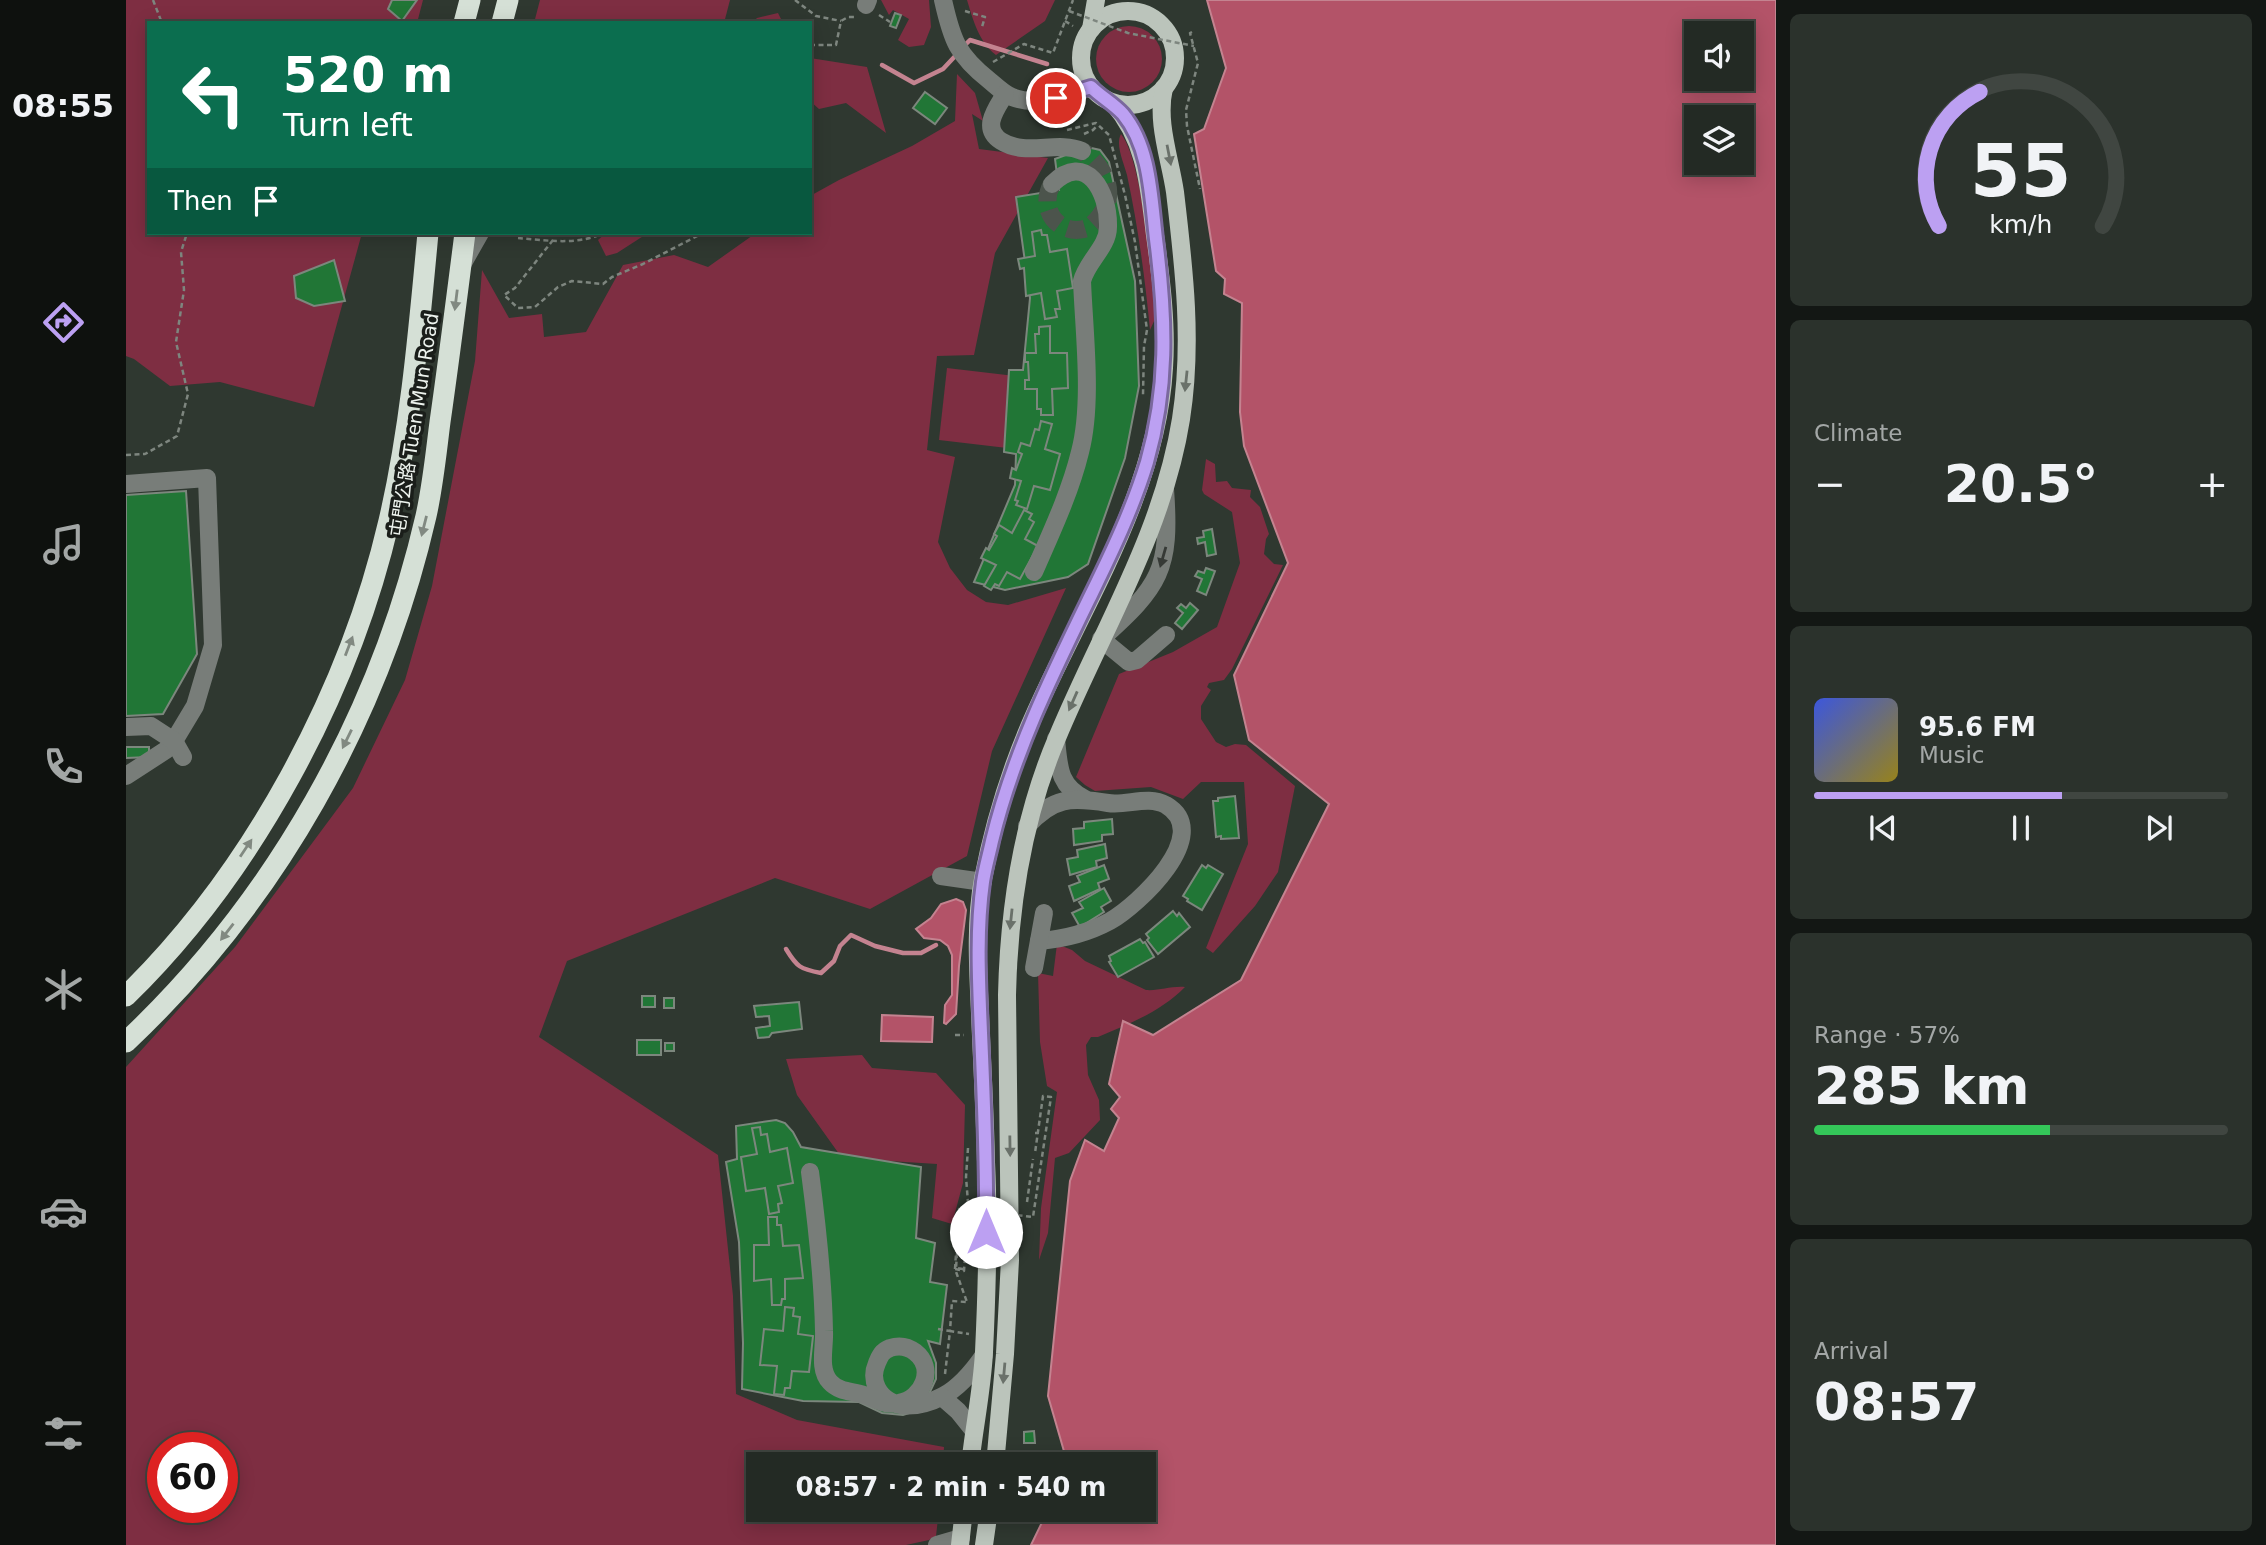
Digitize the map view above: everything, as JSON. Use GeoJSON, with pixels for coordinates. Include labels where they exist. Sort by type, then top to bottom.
{"type":"FeatureCollection","features":[{"type":"Feature","properties":{"kind":"highway"},"geometry":{"type":"LineString","coordinates":[[465,21],[470,0]]}},
{"type":"Feature","properties":{"kind":"highway"},"geometry":{"type":"LineString","coordinates":[[503,21],[508,0]]}},
{"type":"Feature","properties":{"kind":"highway","name":"屯門公路 Tuen Mun Road"},"geometry":{"type":"LineString","coordinates":[[126,996],[195,918],[254,835],[305,746],[340,671],[371,585],[386,535],[399,475],[413,383],[428,235]]}},
{"type":"Feature","properties":{"kind":"highway","name":"屯門公路 Tuen Mun Road"},"geometry":{"type":"LineString","coordinates":[[126,1042],[195,971],[246,908],[324,786],[361,711],[396,621],[427,513],[465,235]]}},
{"type":"Feature","properties":{"kind":"main road"},"geometry":{"type":"LineString","coordinates":[[1096,0],[1078,26],[1084,76],[1091,87],[1101,97],[1113,103],[1127,105],[1154,98],[1164,88]]}},
{"type":"Feature","properties":{"kind":"main road"},"geometry":{"type":"LineString","coordinates":[[1144,0],[1154,18]]}},
{"type":"Feature","properties":{"kind":"main road"},"geometry":{"type":"LineString","coordinates":[[996,1452],[1010,1260],[1008,958],[1015,887],[1027,826],[1056,739],[1128,586],[1165,489],[1181,420],[1188,363],[1185,279],[1160,105],[1164,88],[1174,69],[1174,47],[1164,26],[1154,18],[1137,11],[1118,11],[1078,26]]}},
{"type":"Feature","properties":{"kind":"main road"},"geometry":{"type":"LineString","coordinates":[[972,1452],[984,1355],[987,1167],[978,959],[983,882],[1004,795],[1034,713],[1130,513],[1147,461],[1164,368],[1162,286],[1148,172],[1134,132],[1126,117],[1113,103]]}},
{"type":"Feature","properties":{"kind":"main road"},"geometry":{"type":"LineString","coordinates":[[960,1542],[962,1522]]}},
{"type":"Feature","properties":{"kind":"main road"},"geometry":{"type":"LineString","coordinates":[[984,1545],[987,1522]]}},
{"type":"Feature","properties":{"kind":"street"},"geometry":{"type":"LineString","coordinates":[[943,0],[956,45],[969,65],[1005,94],[1026,101],[1039,100],[1070,95],[1091,87]]}},
{"type":"Feature","properties":{"kind":"street"},"geometry":{"type":"LineString","coordinates":[[1005,94],[991,122],[991,131],[995,137],[1008,145],[1022,148],[1072,147],[1082,150]]}},
{"type":"Feature","properties":{"kind":"street"},"geometry":{"type":"LineString","coordinates":[[1034,572],[1060,513],[1081,450],[1087,392],[1082,281],[1085,270],[1105,239],[1108,227],[1102,195],[1097,183],[1087,174],[1066,172],[1052,184]]}},
{"type":"Feature","properties":{"kind":"street"},"geometry":{"type":"LineString","coordinates":[[460,269],[479,235]]}},
{"type":"Feature","properties":{"kind":"street"},"geometry":{"type":"LineString","coordinates":[[126,484],[207,478],[213,645],[195,706],[174,741],[166,750],[126,776]]}},
{"type":"Feature","properties":{"kind":"street"},"geometry":{"type":"LineString","coordinates":[[1101,639],[1129,662],[1137,660],[1166,635]]}},
{"type":"Feature","properties":{"kind":"street"},"geometry":{"type":"LineString","coordinates":[[126,727],[151,726],[174,741],[183,757]]}},
{"type":"Feature","properties":{"kind":"street"},"geometry":{"type":"LineString","coordinates":[[1056,739],[1059,770],[1064,782],[1073,792],[1085,799]]}},
{"type":"Feature","properties":{"kind":"street"},"geometry":{"type":"LineString","coordinates":[[1027,826],[1051,804],[1085,799],[1112,804],[1151,801],[1162,804],[1171,809],[1178,818],[1181,830],[1181,840],[1174,856],[1155,883],[1123,912],[1089,930],[1063,938],[1039,941]]}},
{"type":"Feature","properties":{"kind":"street"},"geometry":{"type":"LineString","coordinates":[[941,876],[983,882]]}},
{"type":"Feature","properties":{"kind":"street"},"geometry":{"type":"LineString","coordinates":[[1034,968],[1044,914]]}},
{"type":"Feature","properties":{"kind":"street"},"geometry":{"type":"LineString","coordinates":[[810,1172],[820,1252],[823,1368],[829,1382],[839,1390],[864,1394],[883,1403],[913,1406],[942,1397],[964,1380],[984,1355]]}},
{"type":"Feature","properties":{"kind":"street"},"geometry":{"type":"LineString","coordinates":[[942,1397],[974,1431]]}},
{"type":"Feature","properties":{"kind":"street"},"geometry":{"type":"LineString","coordinates":[[937,1545],[960,1542]]}},
{"type":"Feature","properties":{"kind":"path"},"geometry":{"type":"LineString","coordinates":[[153,0],[161,21]]}},
{"type":"Feature","properties":{"kind":"path"},"geometry":{"type":"LineString","coordinates":[[794,0],[816,16],[841,20],[857,17],[867,3]]}},
{"type":"Feature","properties":{"kind":"path"},"geometry":{"type":"LineString","coordinates":[[993,62],[1024,44],[1052,53],[1073,0]]}},
{"type":"Feature","properties":{"kind":"path"},"geometry":{"type":"LineString","coordinates":[[965,11],[985,17],[982,27]]}},
{"type":"Feature","properties":{"kind":"path"},"geometry":{"type":"LineString","coordinates":[[1069,11],[1128,33],[1194,46]]}},
{"type":"Feature","properties":{"kind":"path"},"geometry":{"type":"LineString","coordinates":[[812,45],[836,45],[841,20]]}},
{"type":"Feature","properties":{"kind":"path"},"geometry":{"type":"LineString","coordinates":[[1065,21],[1078,26]]}},
{"type":"Feature","properties":{"kind":"path"},"geometry":{"type":"LineString","coordinates":[[1191,33],[1198,62],[1187,118],[1200,189]]}},
{"type":"Feature","properties":{"kind":"path"},"geometry":{"type":"LineString","coordinates":[[126,455],[145,454],[177,436],[188,394],[176,342],[184,290],[181,252],[186,235]]}},
{"type":"Feature","properties":{"kind":"path"},"geometry":{"type":"LineString","coordinates":[[518,238],[584,240],[598,235]]}},
{"type":"Feature","properties":{"kind":"path"},"geometry":{"type":"LineString","coordinates":[[553,240],[515,288],[504,295],[518,307],[535,307],[558,287],[572,281],[603,284],[612,277],[699,235]]}},
{"type":"Feature","properties":{"kind":"path"},"geometry":{"type":"LineString","coordinates":[[955,1035],[967,1035]]}},
{"type":"Feature","properties":{"kind":"path"},"geometry":{"type":"LineString","coordinates":[[952,1377],[945,1376],[952,1301],[967,1302],[955,1269],[959,1209],[1033,1217],[1051,1097],[1043,1096],[1035,1153]]}},
{"type":"Feature","properties":{"kind":"path"},"geometry":{"type":"LineString","coordinates":[[1027,1205],[1033,1159]]}},
{"type":"Feature","properties":{"kind":"path"},"geometry":{"type":"LineString","coordinates":[[955,1269],[964,1271],[966,1242],[963,1213],[960,1213],[956,1268],[963,1269]]}},
{"type":"Feature","properties":{"kind":"path"},"geometry":{"type":"LineString","coordinates":[[939,1329],[969,1334]]}},
{"type":"Feature","properties":{"kind":"shaded area"},"geometry":{"type":"Polygon","coordinates":[[[126,0],[423,0],[418,21],[147,21],[147,235],[361,235],[314,407],[220,382],[170,386],[126,356],[126,0]]]}},
{"type":"Feature","properties":{"kind":"shaded area"},"geometry":{"type":"Polygon","coordinates":[[[540,0],[730,0],[725,21],[535,21],[540,0]]]}},
{"type":"Feature","properties":{"kind":"shaded area"},"geometry":{"type":"Polygon","coordinates":[[[881,0],[929,0],[931,27],[924,45],[909,47],[898,40],[909,19],[893,10],[889,15],[881,0]]]}},
{"type":"Feature","properties":{"kind":"shaded area"},"geometry":{"type":"Polygon","coordinates":[[[967,0],[1055,0],[1045,21],[996,55],[981,37],[967,0]]]}},
{"type":"Feature","properties":{"kind":"shaded area"},"geometry":{"type":"Polygon","coordinates":[[[1207,0],[1776,0],[1776,1545],[1031,1545],[1042,1522],[1156,1522],[1156,1452],[1064,1452],[1048,1396],[1070,1181],[1085,1140],[1104,1151],[1119,1118],[1111,1109],[1120,1097],[1109,1084],[1123,1021],[1153,1035],[1241,980],[1329,804],[1249,740],[1234,675],[1288,563],[1244,446],[1240,412],[1242,303],[1224,294],[1225,279],[1216,271],[1194,134],[1204,129],[1226,68],[1207,0]]]}},
{"type":"Feature","properties":{"kind":"shaded area"},"geometry":{"type":"Polygon","coordinates":[[[778,13],[782,21],[754,21],[778,13]]]}},
{"type":"Feature","properties":{"kind":"shaded area"},"geometry":{"type":"Polygon","coordinates":[[[1129,26],[1142,29],[1152,36],[1159,46],[1162,59],[1159,72],[1152,82],[1142,89],[1129,92],[1116,89],[1106,82],[1099,72],[1096,59],[1099,46],[1106,36],[1116,29],[1129,26]]]}},
{"type":"Feature","properties":{"kind":"shaded area"},"geometry":{"type":"Polygon","coordinates":[[[812,58],[867,67],[886,133],[846,103],[819,109],[812,103],[812,58]]]}},
{"type":"Feature","properties":{"kind":"shaded area"},"geometry":{"type":"Polygon","coordinates":[[[957,74],[975,93],[983,121],[972,114],[979,149],[1048,158],[995,253],[974,355],[937,356],[927,450],[955,457],[938,542],[950,568],[967,590],[986,602],[1008,605],[1066,588],[992,751],[967,856],[870,909],[775,878],[567,961],[539,1037],[718,1155],[733,1296],[736,1394],[797,1420],[944,1447],[944,1452],[746,1452],[746,1522],[938,1522],[936,1536],[906,1545],[126,1545],[126,1067],[235,947],[353,788],[405,680],[432,586],[475,361],[482,270],[509,318],[542,314],[544,337],[586,332],[623,265],[674,255],[708,267],[753,235],[812,235],[812,195],[912,146],[955,121],[957,74]]]}},
{"type":"Feature","properties":{"kind":"shaded area"},"geometry":{"type":"Polygon","coordinates":[[[1121,134],[1129,148],[1141,194],[1155,319],[1150,330],[1138,233],[1119,149],[1121,134]]]}},
{"type":"Feature","properties":{"kind":"shaded area"},"geometry":{"type":"Polygon","coordinates":[[[604,235],[645,235],[617,253],[606,256],[598,240],[604,235]]]}},
{"type":"Feature","properties":{"kind":"shaded area"},"geometry":{"type":"Polygon","coordinates":[[[947,368],[1015,376],[1007,448],[939,440],[947,368]]]}},
{"type":"Feature","properties":{"kind":"shaded area"},"geometry":{"type":"Polygon","coordinates":[[[1206,459],[1215,464],[1216,482],[1227,481],[1232,488],[1251,490],[1250,497],[1260,507],[1269,534],[1264,554],[1274,564],[1283,565],[1232,669],[1224,680],[1209,683],[1207,687],[1211,690],[1201,706],[1201,719],[1216,742],[1226,747],[1246,745],[1295,786],[1278,872],[1255,906],[1213,953],[1206,948],[1248,844],[1244,782],[1201,782],[1183,799],[1151,787],[1095,791],[1076,777],[1119,674],[1173,652],[1217,627],[1240,563],[1232,512],[1202,490],[1206,459]]]}},
{"type":"Feature","properties":{"kind":"shaded area"},"geometry":{"type":"Polygon","coordinates":[[[956,899],[963,902],[966,910],[956,1014],[946,1024],[945,1005],[952,995],[952,955],[948,946],[940,940],[924,938],[916,929],[931,918],[941,904],[956,899]]]}},
{"type":"Feature","properties":{"kind":"shaded area"},"geometry":{"type":"Polygon","coordinates":[[[1057,944],[1072,950],[1085,961],[1146,990],[1185,987],[1155,1010],[1098,1037],[1091,1037],[1086,1045],[1088,1075],[1099,1100],[1100,1120],[1069,1153],[1055,1158],[1048,1233],[1039,1260],[1041,1208],[1057,1092],[1047,1086],[1040,1042],[1038,973],[1053,976],[1057,944]]]}},
{"type":"Feature","properties":{"kind":"shaded area"},"geometry":{"type":"Polygon","coordinates":[[[882,1015],[933,1017],[932,1042],[881,1041],[882,1015]]]}},
{"type":"Feature","properties":{"kind":"shaded area"},"geometry":{"type":"Polygon","coordinates":[[[862,1055],[872,1068],[936,1073],[965,1105],[963,1183],[952,1224],[932,1218],[937,1164],[842,1158],[797,1095],[786,1059],[862,1055]]]}},
{"type":"Feature","properties":{"kind":"building"},"geometry":{"type":"Polygon","coordinates":[[[392,0],[417,0],[402,21],[388,9],[392,0]]]}},
{"type":"Feature","properties":{"kind":"building"},"geometry":{"type":"Polygon","coordinates":[[[895,13],[901,15],[896,28],[890,26],[895,13]]]}},
{"type":"Feature","properties":{"kind":"building"},"geometry":{"type":"Polygon","coordinates":[[[925,92],[947,108],[935,124],[913,108],[925,92]]]}},
{"type":"Feature","properties":{"kind":"building"},"geometry":{"type":"Polygon","coordinates":[[[1087,147],[1100,150],[1109,162],[1135,281],[1139,386],[1125,458],[1088,564],[1068,577],[1005,590],[974,582],[1015,485],[1016,454],[1004,452],[1009,370],[1023,370],[1030,298],[1016,197],[1059,190],[1055,159],[1087,147]]]}},
{"type":"Feature","properties":{"kind":"building"},"geometry":{"type":"Polygon","coordinates":[[[1041,230],[1042,235],[1047,235],[1050,252],[1067,249],[1073,288],[1057,291],[1060,309],[1055,309],[1057,317],[1045,319],[1041,293],[1026,296],[1024,268],[1020,269],[1018,259],[1035,256],[1032,232],[1041,230]]]}},
{"type":"Feature","properties":{"kind":"building"},"geometry":{"type":"Polygon","coordinates":[[[334,260],[345,301],[314,306],[296,298],[294,276],[334,260]]]}},
{"type":"Feature","properties":{"kind":"building"},"geometry":{"type":"Polygon","coordinates":[[[1050,326],[1050,353],[1067,353],[1068,388],[1052,389],[1053,415],[1041,415],[1041,409],[1037,409],[1037,389],[1025,389],[1025,380],[1029,380],[1025,353],[1036,353],[1035,334],[1039,334],[1039,327],[1050,326]]]}},
{"type":"Feature","properties":{"kind":"building"},"geometry":{"type":"Polygon","coordinates":[[[1041,421],[1052,424],[1045,449],[1060,454],[1050,490],[1034,486],[1027,509],[1016,505],[1021,481],[1010,478],[1012,468],[1016,470],[1022,454],[1018,452],[1021,443],[1030,446],[1035,429],[1039,430],[1041,421]]]}},
{"type":"Feature","properties":{"kind":"building"},"geometry":{"type":"Polygon","coordinates":[[[186,491],[197,654],[163,714],[126,716],[126,495],[186,491]]]}},
{"type":"Feature","properties":{"kind":"building"},"geometry":{"type":"Polygon","coordinates":[[[1024,510],[1032,514],[1029,519],[1034,522],[1025,539],[1038,546],[1020,579],[1007,572],[999,586],[995,584],[991,590],[984,586],[996,565],[981,558],[997,536],[994,534],[999,525],[1012,533],[1024,510]]]}},
{"type":"Feature","properties":{"kind":"building"},"geometry":{"type":"Polygon","coordinates":[[[1212,529],[1216,554],[1207,556],[1205,542],[1198,544],[1197,538],[1204,537],[1203,531],[1212,529]]]}},
{"type":"Feature","properties":{"kind":"building"},"geometry":{"type":"Polygon","coordinates":[[[1206,568],[1215,571],[1206,595],[1197,591],[1202,579],[1195,576],[1198,571],[1204,573],[1206,568]]]}},
{"type":"Feature","properties":{"kind":"building"},"geometry":{"type":"Polygon","coordinates":[[[1190,603],[1198,610],[1182,629],[1175,623],[1183,613],[1177,608],[1181,604],[1186,608],[1190,603]]]}},
{"type":"Feature","properties":{"kind":"building"},"geometry":{"type":"Polygon","coordinates":[[[126,747],[149,747],[149,757],[126,758],[126,747]]]}},
{"type":"Feature","properties":{"kind":"building"},"geometry":{"type":"Polygon","coordinates":[[[1235,796],[1239,838],[1221,839],[1221,836],[1216,837],[1213,801],[1235,796]]]}},
{"type":"Feature","properties":{"kind":"building"},"geometry":{"type":"Polygon","coordinates":[[[1112,819],[1113,834],[1102,835],[1102,841],[1074,845],[1073,829],[1084,828],[1084,822],[1112,819]]]}},
{"type":"Feature","properties":{"kind":"building"},"geometry":{"type":"Polygon","coordinates":[[[1105,844],[1107,858],[1096,861],[1097,867],[1070,875],[1067,859],[1078,857],[1077,850],[1105,844]]]}},
{"type":"Feature","properties":{"kind":"building"},"geometry":{"type":"Polygon","coordinates":[[[1104,865],[1109,879],[1098,883],[1100,889],[1074,901],[1069,886],[1080,882],[1077,876],[1104,865]]]}},
{"type":"Feature","properties":{"kind":"building"},"geometry":{"type":"Polygon","coordinates":[[[1202,865],[1206,868],[1208,865],[1223,874],[1202,910],[1183,896],[1202,865]]]}},
{"type":"Feature","properties":{"kind":"building"},"geometry":{"type":"Polygon","coordinates":[[[1104,888],[1111,901],[1101,907],[1104,912],[1080,927],[1072,913],[1083,908],[1079,902],[1104,888]]]}},
{"type":"Feature","properties":{"kind":"building"},"geometry":{"type":"Polygon","coordinates":[[[1173,911],[1177,916],[1179,913],[1190,927],[1158,954],[1147,940],[1149,938],[1146,934],[1173,911]]]}},
{"type":"Feature","properties":{"kind":"building"},"geometry":{"type":"Polygon","coordinates":[[[1140,939],[1145,942],[1154,957],[1118,977],[1109,962],[1109,956],[1140,939]]]}},
{"type":"Feature","properties":{"kind":"building"},"geometry":{"type":"Polygon","coordinates":[[[642,996],[655,996],[655,1007],[642,1007],[642,996]]]}},
{"type":"Feature","properties":{"kind":"building"},"geometry":{"type":"Polygon","coordinates":[[[664,998],[674,998],[674,1008],[664,1008],[664,998]]]}},
{"type":"Feature","properties":{"kind":"building"},"geometry":{"type":"Polygon","coordinates":[[[799,1002],[802,1029],[758,1038],[756,1028],[770,1026],[769,1016],[756,1017],[754,1006],[799,1002]]]}},
{"type":"Feature","properties":{"kind":"building"},"geometry":{"type":"Polygon","coordinates":[[[637,1040],[661,1040],[661,1055],[637,1055],[637,1040]]]}},
{"type":"Feature","properties":{"kind":"building"},"geometry":{"type":"Polygon","coordinates":[[[665,1043],[674,1043],[674,1051],[665,1051],[665,1043]]]}},
{"type":"Feature","properties":{"kind":"building"},"geometry":{"type":"Polygon","coordinates":[[[776,1120],[785,1123],[801,1147],[921,1167],[916,1238],[935,1243],[930,1282],[947,1285],[940,1344],[928,1341],[936,1363],[936,1379],[922,1409],[903,1415],[882,1413],[859,1402],[803,1401],[742,1389],[739,1242],[726,1162],[737,1159],[736,1126],[776,1120]]]}},
{"type":"Feature","properties":{"kind":"building"},"geometry":{"type":"Polygon","coordinates":[[[760,1127],[761,1135],[767,1134],[770,1152],[787,1148],[793,1183],[778,1186],[782,1203],[778,1204],[779,1212],[769,1214],[765,1188],[746,1191],[741,1157],[757,1154],[752,1128],[760,1127]]]}},
{"type":"Feature","properties":{"kind":"building"},"geometry":{"type":"Polygon","coordinates":[[[768,1217],[777,1217],[777,1225],[781,1225],[783,1246],[799,1245],[803,1278],[785,1279],[785,1299],[782,1299],[781,1305],[772,1305],[771,1279],[754,1281],[754,1245],[769,1245],[768,1217]]]}},
{"type":"Feature","properties":{"kind":"building"},"geometry":{"type":"Polygon","coordinates":[[[785,1307],[794,1308],[793,1316],[800,1317],[798,1334],[813,1336],[809,1372],[792,1371],[790,1388],[785,1388],[784,1395],[774,1394],[777,1366],[760,1365],[764,1329],[783,1331],[785,1307]]]}},
{"type":"Feature","properties":{"kind":"building"},"geometry":{"type":"Polygon","coordinates":[[[1034,1431],[1035,1443],[1024,1443],[1024,1432],[1034,1431]]]}},
{"type":"Feature","properties":{"kind":"waterway"},"geometry":{"type":"LineString","coordinates":[[964,46],[970,40],[1047,64]]}},
{"type":"Feature","properties":{"kind":"waterway"},"geometry":{"type":"LineString","coordinates":[[882,65],[914,83],[943,69],[958,53]]}},
{"type":"Feature","properties":{"kind":"waterway"},"geometry":{"type":"LineString","coordinates":[[786,949],[800,966],[821,973],[834,961],[840,946],[851,935],[875,946],[903,953],[921,953],[936,945]]}},
{"type":"Feature","properties":{"kind":"tunnel"},"geometry":{"type":"LineString","coordinates":[[1052,184],[1047,202],[1049,211],[1059,224],[1075,230],[1091,226],[1097,220],[1105,207],[1108,189],[1097,164],[1082,151]]}},
{"type":"Feature","properties":{"kind":"route"},"geometry":{"type":"LineString","coordinates":[[986,1232],[987,1167],[978,959],[983,882],[1004,795],[1034,713],[1130,513],[1147,461],[1164,368],[1162,286],[1148,172],[1134,132],[1126,117],[1113,103],[1101,97],[1091,87],[1056,98]]}}]}
